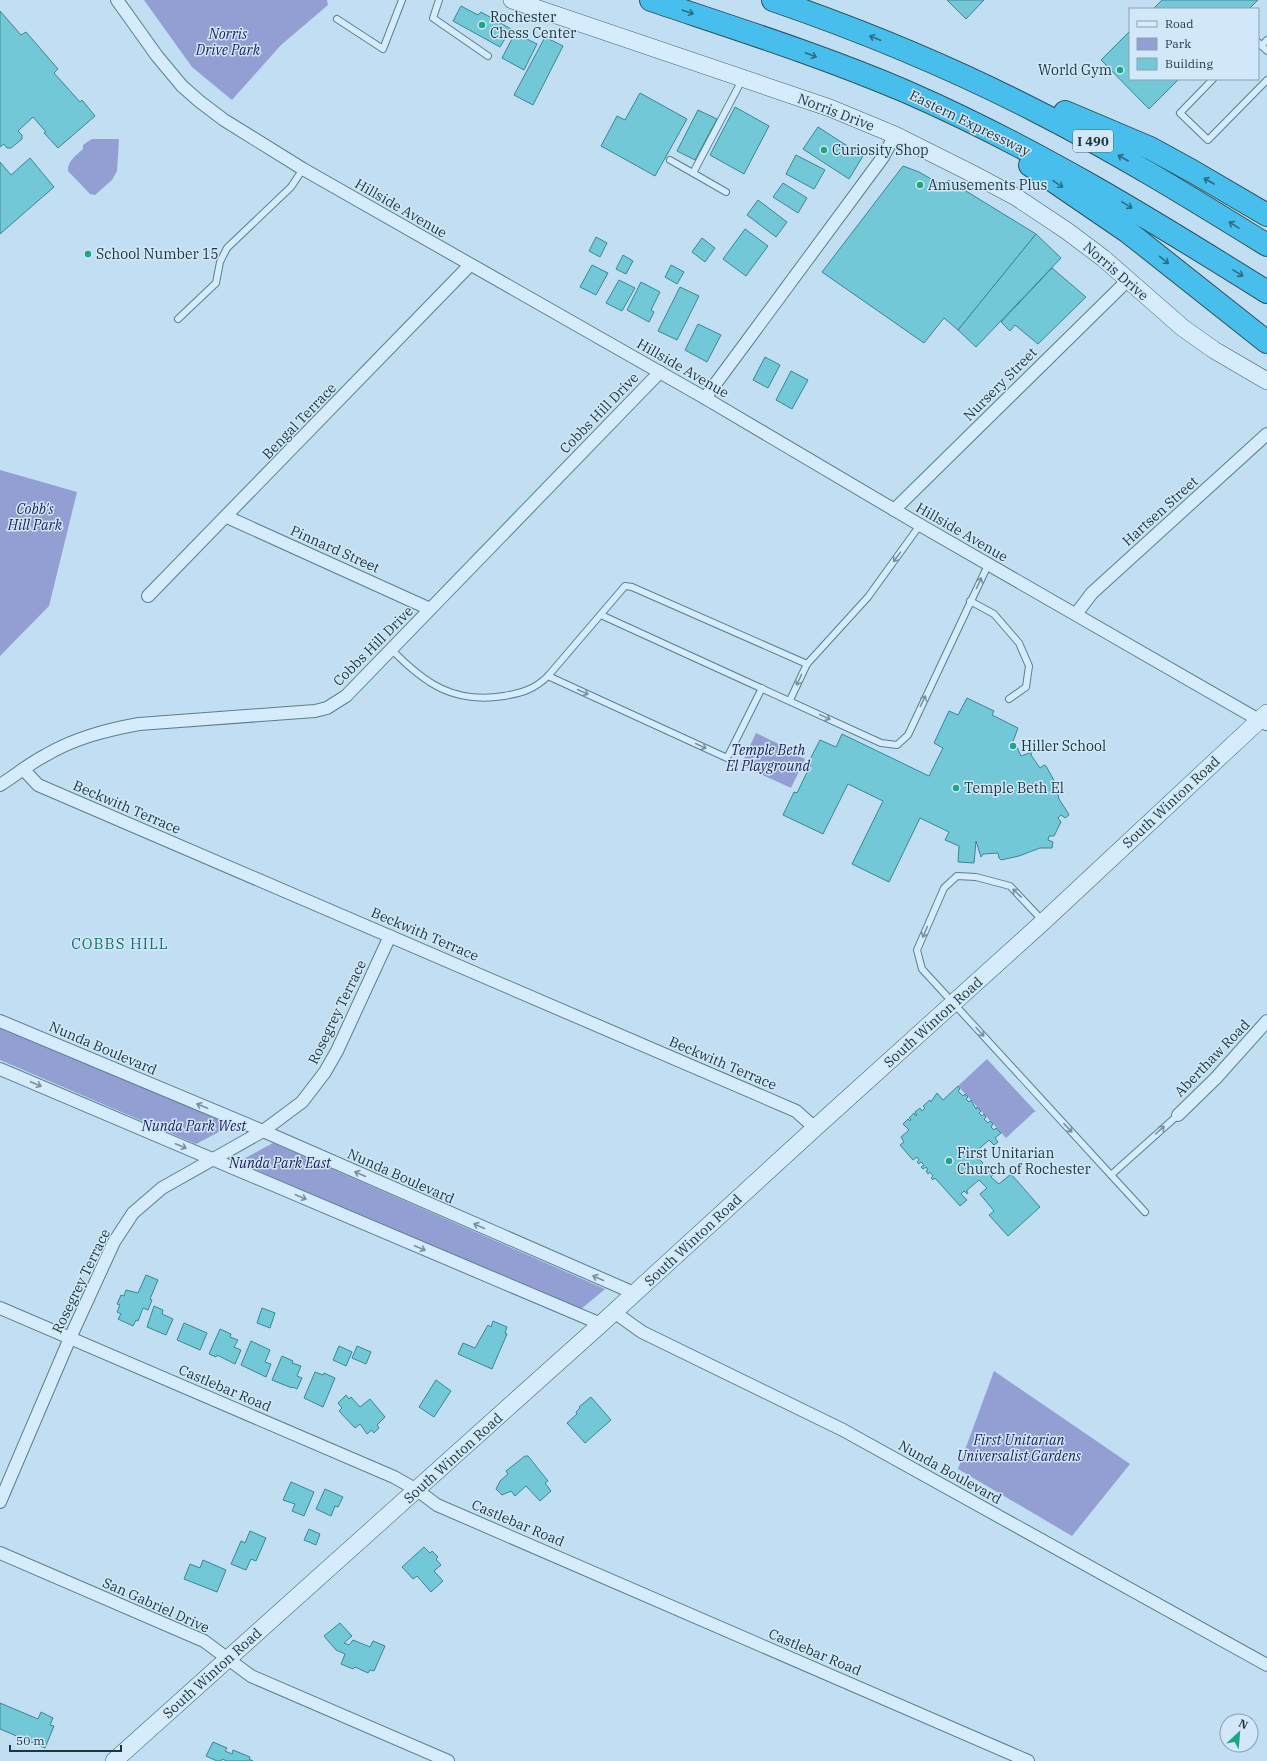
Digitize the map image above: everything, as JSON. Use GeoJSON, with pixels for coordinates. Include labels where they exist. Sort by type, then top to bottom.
{"type":"FeatureCollection","features":[{"type":"Feature","properties":{"kind":"highway","name":"Eastern Expressway"},"geometry":{"type":"LineString","coordinates":[[651,0],[807,53],[882,82],[956,115],[1029,151],[1101,190],[1267,292]]}},
{"type":"Feature","properties":{"kind":"highway","name":"I 490"},"geometry":{"type":"LineString","coordinates":[[773,0],[912,52],[1010,98],[1154,176],[1267,246]]}},
{"type":"Feature","properties":{"kind":"highway"},"geometry":{"type":"LineString","coordinates":[[912,52],[1134,141],[1192,171],[1267,215]]}},
{"type":"Feature","properties":{"kind":"highway"},"geometry":{"type":"LineString","coordinates":[[956,115],[1128,232],[1267,342]]}},
{"type":"Feature","properties":{"kind":"main road","name":"Norris Drive"},"geometry":{"type":"LineString","coordinates":[[512,0],[836,110],[895,135],[986,181],[1029,206],[1079,239],[1195,337],[1267,381]]}},
{"type":"Feature","properties":{"kind":"main road","name":"South Winton Road"},"geometry":{"type":"LineString","coordinates":[[114,1761],[601,1324],[1265,719]]}},
{"type":"Feature","properties":{"kind":"street","name":"Hillside Avenue"},"geometry":{"type":"LineString","coordinates":[[116,0],[157,56],[182,86],[198,102],[224,120],[303,169],[705,398],[988,565],[1265,719]]}},
{"type":"Feature","properties":{"kind":"street"},"geometry":{"type":"LineString","coordinates":[[705,398],[878,163],[895,135]]}},
{"type":"Feature","properties":{"kind":"street","name":"Bengal Terrace"},"geometry":{"type":"LineString","coordinates":[[148,596],[227,517],[470,265]]}},
{"type":"Feature","properties":{"kind":"street","name":"Nursery Street"},"geometry":{"type":"LineString","coordinates":[[894,510],[1128,280]]}},
{"type":"Feature","properties":{"kind":"street","name":"Cobbs Hill Drive"},"geometry":{"type":"LineString","coordinates":[[0,785],[45,755],[72,742],[115,728],[139,724],[315,711],[327,708],[346,696],[660,372]]}},
{"type":"Feature","properties":{"kind":"street","name":"Hartsen Street"},"geometry":{"type":"LineString","coordinates":[[1076,614],[1092,593],[1267,434]]}},
{"type":"Feature","properties":{"kind":"street","name":"Pinnard Street"},"geometry":{"type":"LineString","coordinates":[[227,517],[430,609]]}},
{"type":"Feature","properties":{"kind":"street","name":"Beckwith Terrace"},"geometry":{"type":"LineString","coordinates":[[24,770],[38,785],[796,1111],[815,1128]]}},
{"type":"Feature","properties":{"kind":"street","name":"Rosegrey Terrace"},"geometry":{"type":"LineString","coordinates":[[0,1502],[70,1338],[114,1242],[133,1213],[162,1188],[263,1131],[302,1102],[325,1072],[349,1028],[390,936]]}},
{"type":"Feature","properties":{"kind":"street","name":"Nunda Boulevard"},"geometry":{"type":"LineString","coordinates":[[0,1021],[263,1131],[634,1293]]}},
{"type":"Feature","properties":{"kind":"street","name":"Aberthaw Road"},"geometry":{"type":"LineString","coordinates":[[1178,1115],[1216,1078],[1267,1021]]}},
{"type":"Feature","properties":{"kind":"street"},"geometry":{"type":"LineString","coordinates":[[0,1068],[601,1324]]}},
{"type":"Feature","properties":{"kind":"street","name":"Castlebar Road"},"geometry":{"type":"LineString","coordinates":[[0,1308],[394,1477],[417,1490],[437,1505],[1028,1761]]}},
{"type":"Feature","properties":{"kind":"street","name":"Nunda Boulevard"},"geometry":{"type":"LineString","coordinates":[[614,1312],[642,1332],[843,1430],[1267,1665]]}},
{"type":"Feature","properties":{"kind":"street","name":"San Gabriel Drive"},"geometry":{"type":"LineString","coordinates":[[0,1553],[204,1641],[251,1676],[448,1761]]}},
{"type":"Feature","properties":{"kind":"lane"},"geometry":{"type":"LineString","coordinates":[[336,19],[383,49],[402,0]]}},
{"type":"Feature","properties":{"kind":"lane"},"geometry":{"type":"LineString","coordinates":[[439,0],[433,18],[488,56]]}},
{"type":"Feature","properties":{"kind":"lane"},"geometry":{"type":"LineString","coordinates":[[1267,40],[1260,44],[1267,51]]}},
{"type":"Feature","properties":{"kind":"lane"},"geometry":{"type":"LineString","coordinates":[[693,173],[743,78]]}},
{"type":"Feature","properties":{"kind":"lane"},"geometry":{"type":"LineString","coordinates":[[1212,80],[1180,113],[1208,140],[1267,80]]}},
{"type":"Feature","properties":{"kind":"lane"},"geometry":{"type":"LineString","coordinates":[[670,160],[726,192]]}},
{"type":"Feature","properties":{"kind":"lane"},"geometry":{"type":"LineString","coordinates":[[178,319],[216,283],[220,262],[227,248],[291,187],[303,169]]}},
{"type":"Feature","properties":{"kind":"lane"},"geometry":{"type":"LineString","coordinates":[[790,700],[807,664],[868,597],[920,525]]}},
{"type":"Feature","properties":{"kind":"lane"},"geometry":{"type":"LineString","coordinates":[[601,615],[790,700],[881,743],[897,744],[908,735],[988,565]]}},
{"type":"Feature","properties":{"kind":"lane"},"geometry":{"type":"LineString","coordinates":[[391,649],[426,680],[452,694],[466,698],[484,699],[522,693],[538,686],[548,676],[625,586],[632,587],[807,664]]}},
{"type":"Feature","properties":{"kind":"lane"},"geometry":{"type":"LineString","coordinates":[[970,601],[994,614],[1019,643],[1029,666],[1026,687],[1009,699]]}},
{"type":"Feature","properties":{"kind":"lane"},"geometry":{"type":"LineString","coordinates":[[548,676],[727,758],[762,688]]}},
{"type":"Feature","properties":{"kind":"lane"},"geometry":{"type":"LineString","coordinates":[[1043,922],[1010,886],[976,877],[957,876],[944,888],[917,950],[922,969],[1145,1212]]}},
{"type":"Feature","properties":{"kind":"lane"},"geometry":{"type":"LineString","coordinates":[[1111,1175],[1178,1115]]}},
{"type":"Feature","properties":{"kind":"green space","name":"Norris Drive Park"},"geometry":{"type":"Polygon","coordinates":[[[144,0],[327,0],[328,5],[281,45],[232,100],[192,67],[144,0]]]}},
{"type":"Feature","properties":{"kind":"green space"},"geometry":{"type":"Polygon","coordinates":[[[92,139],[119,139],[117,171],[112,180],[95,195],[90,194],[68,171],[69,164],[83,149],[83,145],[92,139]]]}},
{"type":"Feature","properties":{"kind":"green space","name":"Cobb's Hill Park"},"geometry":{"type":"Polygon","coordinates":[[[0,470],[77,492],[49,606],[0,656],[0,470]]]}},
{"type":"Feature","properties":{"kind":"green space","name":"Temple Beth El Playground"},"geometry":{"type":"Polygon","coordinates":[[[756,733],[783,746],[783,749],[805,759],[791,788],[741,765],[756,733]]]}},
{"type":"Feature","properties":{"kind":"green space","name":"Nunda Park West"},"geometry":{"type":"Polygon","coordinates":[[[0,1027],[232,1125],[196,1144],[0,1060],[0,1027]]]}},
{"type":"Feature","properties":{"kind":"green space"},"geometry":{"type":"Polygon","coordinates":[[[987,1059],[1036,1112],[1034,1112],[1006,1138],[958,1086],[987,1059]]]}},
{"type":"Feature","properties":{"kind":"green space","name":"Nunda Park East"},"geometry":{"type":"Polygon","coordinates":[[[273,1143],[605,1289],[580,1310],[244,1165],[240,1161],[273,1143]]]}},
{"type":"Feature","properties":{"kind":"green space","name":"First Unitarian Universalist Gardens"},"geometry":{"type":"Polygon","coordinates":[[[994,1371],[1130,1464],[1072,1536],[958,1469],[994,1371]]]}},
{"type":"Feature","properties":{"kind":"building"},"geometry":{"type":"Polygon","coordinates":[[[947,0],[984,0],[966,19],[947,0]]]}},
{"type":"Feature","properties":{"kind":"building"},"geometry":{"type":"Polygon","coordinates":[[[1162,0],[1258,0],[1250,8],[1154,8],[1162,0]]]}},
{"type":"Feature","properties":{"kind":"building","name":"Rochester Chess Center"},"geometry":{"type":"Polygon","coordinates":[[[461,6],[478,15],[481,12],[511,29],[500,47],[453,21],[461,6]]]}},
{"type":"Feature","properties":{"kind":"building"},"geometry":{"type":"Polygon","coordinates":[[[0,11],[21,35],[26,32],[58,69],[54,73],[80,102],[82,100],[95,116],[58,148],[44,133],[46,132],[33,117],[18,131],[22,135],[22,139],[11,148],[7,148],[4,144],[0,147],[0,11]]]}},
{"type":"Feature","properties":{"kind":"building","name":"World Gym"},"geometry":{"type":"Polygon","coordinates":[[[1129,32],[1129,80],[1178,80],[1149,109],[1101,60],[1129,32]]]}},
{"type":"Feature","properties":{"kind":"building"},"geometry":{"type":"Polygon","coordinates":[[[515,33],[537,44],[524,70],[502,58],[515,33]]]}},
{"type":"Feature","properties":{"kind":"building"},"geometry":{"type":"Polygon","coordinates":[[[545,37],[563,46],[533,105],[514,95],[545,37]]]}},
{"type":"Feature","properties":{"kind":"building"},"geometry":{"type":"Polygon","coordinates":[[[640,93],[687,119],[655,176],[601,146],[617,116],[625,120],[640,93]]]}},
{"type":"Feature","properties":{"kind":"building"},"geometry":{"type":"Polygon","coordinates":[[[735,107],[769,126],[744,174],[710,155],[735,107]]]}},
{"type":"Feature","properties":{"kind":"building"},"geometry":{"type":"Polygon","coordinates":[[[698,110],[717,119],[695,160],[677,151],[698,110]]]}},
{"type":"Feature","properties":{"kind":"building"},"geometry":{"type":"Polygon","coordinates":[[[818,127],[863,156],[849,179],[803,149],[818,127]]]}},
{"type":"Feature","properties":{"kind":"building"},"geometry":{"type":"Polygon","coordinates":[[[796,155],[825,170],[814,189],[786,174],[796,155]]]}},
{"type":"Feature","properties":{"kind":"building"},"geometry":{"type":"Polygon","coordinates":[[[30,158],[54,187],[0,234],[0,162],[11,175],[30,158]]]}},
{"type":"Feature","properties":{"kind":"building"},"geometry":{"type":"Polygon","coordinates":[[[903,166],[919,172],[945,187],[948,180],[1036,234],[958,330],[944,318],[924,343],[822,272],[903,166]]]}},
{"type":"Feature","properties":{"kind":"building"},"geometry":{"type":"Polygon","coordinates":[[[783,183],[807,198],[798,213],[773,197],[783,183]]]}},
{"type":"Feature","properties":{"kind":"building"},"geometry":{"type":"Polygon","coordinates":[[[758,200],[787,222],[776,237],[747,215],[758,200]]]}},
{"type":"Feature","properties":{"kind":"building"},"geometry":{"type":"Polygon","coordinates":[[[745,229],[768,246],[746,276],[723,259],[745,229]]]}},
{"type":"Feature","properties":{"kind":"building"},"geometry":{"type":"Polygon","coordinates":[[[1036,234],[1061,258],[976,347],[958,330],[1036,234]]]}},
{"type":"Feature","properties":{"kind":"building"},"geometry":{"type":"Polygon","coordinates":[[[596,237],[607,243],[600,257],[589,251],[596,237]]]}},
{"type":"Feature","properties":{"kind":"building"},"geometry":{"type":"Polygon","coordinates":[[[702,238],[715,248],[705,262],[692,252],[702,238]]]}},
{"type":"Feature","properties":{"kind":"building"},"geometry":{"type":"Polygon","coordinates":[[[623,255],[633,261],[626,274],[616,269],[623,255]]]}},
{"type":"Feature","properties":{"kind":"building"},"geometry":{"type":"Polygon","coordinates":[[[592,265],[608,273],[596,295],[580,287],[592,265]]]}},
{"type":"Feature","properties":{"kind":"building"},"geometry":{"type":"Polygon","coordinates":[[[671,265],[684,272],[677,284],[665,277],[671,265]]]}},
{"type":"Feature","properties":{"kind":"building"},"geometry":{"type":"Polygon","coordinates":[[[1052,268],[1086,297],[1038,344],[1015,325],[1010,331],[1001,322],[1052,268]]]}},
{"type":"Feature","properties":{"kind":"building"},"geometry":{"type":"Polygon","coordinates":[[[619,280],[635,288],[622,311],[606,303],[619,280]]]}},
{"type":"Feature","properties":{"kind":"building"},"geometry":{"type":"Polygon","coordinates":[[[641,282],[660,292],[651,310],[654,312],[649,322],[627,310],[641,282]]]}},
{"type":"Feature","properties":{"kind":"building"},"geometry":{"type":"Polygon","coordinates":[[[680,287],[699,296],[677,340],[658,331],[680,287]]]}},
{"type":"Feature","properties":{"kind":"building"},"geometry":{"type":"Polygon","coordinates":[[[698,324],[721,335],[707,362],[685,350],[698,324]]]}},
{"type":"Feature","properties":{"kind":"building"},"geometry":{"type":"Polygon","coordinates":[[[765,357],[780,365],[768,388],[753,380],[765,357]]]}},
{"type":"Feature","properties":{"kind":"building"},"geometry":{"type":"Polygon","coordinates":[[[791,371],[808,380],[792,409],[776,400],[791,371]]]}},
{"type":"Feature","properties":{"kind":"building","name":"Temple Beth El"},"geometry":{"type":"Polygon","coordinates":[[[967,698],[994,711],[992,715],[1018,728],[1012,744],[1017,747],[1021,756],[1032,752],[1031,755],[1040,768],[1044,765],[1046,766],[1056,784],[1059,799],[1069,815],[1065,818],[1061,815],[1058,818],[1061,822],[1054,836],[1049,836],[1048,840],[1053,842],[1052,848],[1040,848],[1019,856],[1001,860],[998,853],[983,854],[981,857],[976,841],[974,863],[958,862],[959,846],[945,840],[949,832],[920,818],[889,882],[852,864],[883,801],[848,784],[823,834],[783,815],[794,792],[797,793],[811,764],[808,763],[820,740],[836,747],[842,734],[929,776],[943,748],[934,743],[949,711],[958,715],[967,698]]]}},
{"type":"Feature","properties":{"kind":"building","name":"First Unitarian Church of Rochester"},"geometry":{"type":"Polygon","coordinates":[[[958,1086],[960,1089],[958,1091],[963,1096],[965,1094],[968,1097],[966,1099],[969,1102],[971,1100],[976,1109],[977,1107],[981,1111],[979,1113],[982,1116],[984,1114],[986,1117],[984,1119],[988,1123],[990,1121],[993,1124],[991,1127],[994,1130],[996,1128],[1001,1133],[995,1138],[998,1142],[994,1145],[989,1140],[972,1155],[983,1163],[981,1165],[987,1173],[989,1171],[993,1175],[991,1177],[999,1184],[1011,1174],[1040,1207],[1008,1236],[989,1215],[994,1211],[980,1194],[987,1188],[979,1180],[966,1191],[968,1192],[967,1194],[964,1191],[961,1194],[967,1200],[960,1206],[935,1178],[933,1180],[931,1178],[933,1176],[930,1172],[928,1174],[926,1167],[923,1169],[921,1167],[924,1165],[921,1162],[919,1164],[917,1162],[919,1160],[917,1157],[913,1160],[900,1145],[904,1142],[901,1137],[909,1130],[903,1124],[908,1119],[910,1121],[911,1119],[909,1118],[914,1113],[916,1116],[917,1115],[915,1112],[920,1108],[922,1111],[925,1108],[923,1106],[930,1100],[931,1102],[937,1093],[943,1100],[958,1086]]]}},
{"type":"Feature","properties":{"kind":"building"},"geometry":{"type":"Polygon","coordinates":[[[146,1275],[158,1280],[150,1299],[152,1300],[148,1310],[143,1308],[138,1321],[136,1320],[133,1326],[118,1319],[121,1314],[117,1312],[120,1305],[117,1304],[121,1295],[124,1296],[126,1290],[138,1293],[146,1275]]]}},
{"type":"Feature","properties":{"kind":"building"},"geometry":{"type":"Polygon","coordinates":[[[154,1306],[163,1310],[162,1314],[173,1319],[166,1335],[147,1327],[154,1306]]]}},
{"type":"Feature","properties":{"kind":"building"},"geometry":{"type":"Polygon","coordinates":[[[262,1308],[275,1313],[270,1328],[257,1323],[262,1308]]]}},
{"type":"Feature","properties":{"kind":"building"},"geometry":{"type":"Polygon","coordinates":[[[493,1321],[507,1327],[505,1333],[507,1334],[492,1369],[458,1354],[463,1343],[475,1348],[488,1325],[491,1327],[493,1321]]]}},
{"type":"Feature","properties":{"kind":"building"},"geometry":{"type":"Polygon","coordinates":[[[184,1323],[207,1333],[200,1350],[177,1340],[184,1323]]]}},
{"type":"Feature","properties":{"kind":"building"},"geometry":{"type":"Polygon","coordinates":[[[220,1329],[231,1334],[230,1337],[238,1340],[234,1347],[241,1350],[235,1364],[217,1355],[216,1357],[209,1354],[220,1329]]]}},
{"type":"Feature","properties":{"kind":"building"},"geometry":{"type":"Polygon","coordinates":[[[251,1341],[270,1350],[265,1362],[271,1364],[266,1377],[241,1365],[251,1341]]]}},
{"type":"Feature","properties":{"kind":"building"},"geometry":{"type":"Polygon","coordinates":[[[339,1346],[352,1352],[346,1366],[333,1360],[339,1346]]]}},
{"type":"Feature","properties":{"kind":"building"},"geometry":{"type":"Polygon","coordinates":[[[357,1346],[371,1352],[366,1364],[352,1358],[357,1346]]]}},
{"type":"Feature","properties":{"kind":"building"},"geometry":{"type":"Polygon","coordinates":[[[282,1356],[293,1361],[292,1363],[301,1366],[297,1376],[302,1378],[297,1389],[272,1380],[282,1356]]]}},
{"type":"Feature","properties":{"kind":"building"},"geometry":{"type":"Polygon","coordinates":[[[315,1372],[323,1375],[324,1373],[335,1378],[323,1407],[304,1398],[315,1372]]]}},
{"type":"Feature","properties":{"kind":"building"},"geometry":{"type":"Polygon","coordinates":[[[436,1380],[451,1391],[434,1417],[419,1407],[436,1380]]]}},
{"type":"Feature","properties":{"kind":"building"},"geometry":{"type":"Polygon","coordinates":[[[346,1395],[349,1399],[351,1397],[360,1407],[370,1399],[385,1417],[377,1425],[379,1428],[374,1433],[372,1430],[367,1434],[360,1424],[355,1428],[339,1411],[342,1408],[338,1403],[346,1395]]]}},
{"type":"Feature","properties":{"kind":"building"},"geometry":{"type":"Polygon","coordinates":[[[591,1397],[611,1420],[585,1443],[567,1423],[577,1414],[576,1412],[580,1408],[579,1407],[591,1397]]]}},
{"type":"Feature","properties":{"kind":"building"},"geometry":{"type":"Polygon","coordinates":[[[525,1456],[528,1456],[548,1481],[545,1483],[551,1491],[540,1501],[526,1486],[515,1496],[511,1491],[502,1495],[496,1489],[500,1481],[508,1474],[506,1471],[525,1456]]]}},
{"type":"Feature","properties":{"kind":"building"},"geometry":{"type":"Polygon","coordinates":[[[291,1482],[314,1492],[304,1516],[292,1511],[295,1504],[283,1500],[291,1482]]]}},
{"type":"Feature","properties":{"kind":"building"},"geometry":{"type":"Polygon","coordinates":[[[325,1489],[343,1497],[338,1507],[335,1506],[331,1516],[316,1509],[325,1489]]]}},
{"type":"Feature","properties":{"kind":"building"},"geometry":{"type":"Polygon","coordinates":[[[309,1529],[320,1534],[316,1545],[304,1540],[309,1529]]]}},
{"type":"Feature","properties":{"kind":"building"},"geometry":{"type":"Polygon","coordinates":[[[250,1531],[266,1538],[256,1561],[251,1559],[246,1570],[231,1564],[241,1541],[245,1543],[250,1531]]]}},
{"type":"Feature","properties":{"kind":"building"},"geometry":{"type":"Polygon","coordinates":[[[424,1547],[430,1553],[432,1551],[438,1557],[436,1559],[441,1565],[434,1571],[443,1581],[431,1592],[417,1576],[413,1579],[402,1567],[424,1547]]]}},
{"type":"Feature","properties":{"kind":"building"},"geometry":{"type":"Polygon","coordinates":[[[203,1560],[226,1570],[217,1592],[184,1579],[190,1564],[200,1568],[203,1560]]]}},
{"type":"Feature","properties":{"kind":"building"},"geometry":{"type":"Polygon","coordinates":[[[340,1623],[352,1636],[344,1643],[349,1645],[353,1640],[370,1647],[373,1641],[385,1646],[374,1671],[370,1670],[368,1673],[355,1667],[353,1669],[341,1664],[345,1654],[336,1650],[324,1636],[340,1623]]]}},
{"type":"Feature","properties":{"kind":"building"},"geometry":{"type":"Polygon","coordinates":[[[0,1703],[38,1719],[41,1712],[53,1718],[50,1725],[54,1726],[45,1748],[0,1729],[0,1703]]]}},
{"type":"Feature","properties":{"kind":"building"},"geometry":{"type":"Polygon","coordinates":[[[213,1742],[227,1748],[225,1751],[232,1754],[233,1750],[250,1757],[249,1759],[253,1761],[227,1761],[222,1759],[221,1761],[217,1761],[206,1756],[213,1742]]]}},
{"type":"Feature","properties":{"kind":"place","name":"Rochester Chess Center"},"geometry":{"type":"Point","coordinates":[482,25]}},
{"type":"Feature","properties":{"kind":"place","name":"World Gym"},"geometry":{"type":"Point","coordinates":[1120,70]}},
{"type":"Feature","properties":{"kind":"place","name":"Curiosity Shop"},"geometry":{"type":"Point","coordinates":[824,150]}},
{"type":"Feature","properties":{"kind":"place","name":"Amusements Plus"},"geometry":{"type":"Point","coordinates":[920,185]}},
{"type":"Feature","properties":{"kind":"place","name":"School Number 15"},"geometry":{"type":"Point","coordinates":[88,254]}},
{"type":"Feature","properties":{"kind":"place","name":"Hiller School"},"geometry":{"type":"Point","coordinates":[1013,746]}},
{"type":"Feature","properties":{"kind":"place","name":"Temple Beth El"},"geometry":{"type":"Point","coordinates":[956,788]}},
{"type":"Feature","properties":{"kind":"place","name":"First Unitarian Church of Rochester"},"geometry":{"type":"Point","coordinates":[949,1161]}},
{"type":"Feature","properties":{"kind":"district","name":"COBBS HILL"},"geometry":{"type":"Point","coordinates":[120,944]}}]}
